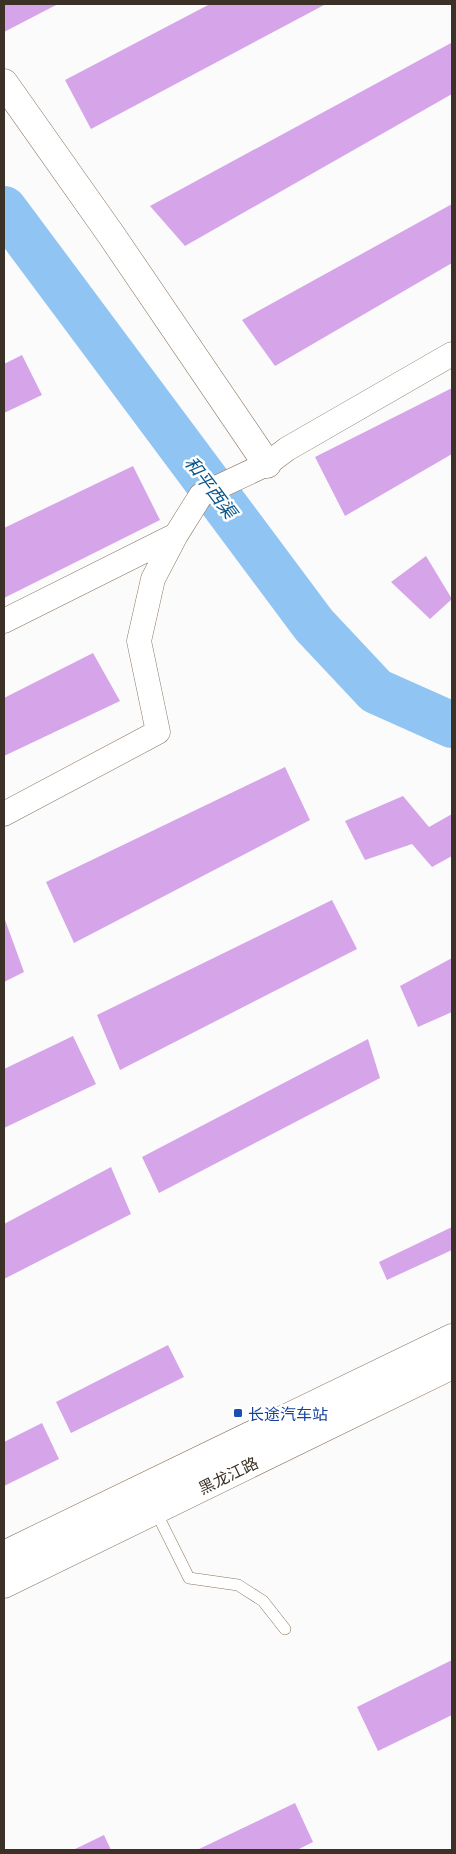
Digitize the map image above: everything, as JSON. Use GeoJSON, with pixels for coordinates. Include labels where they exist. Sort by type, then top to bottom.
{"type":"FeatureCollection","features":[{"type":"Feature","properties":{"kind":"main road"},"geometry":{"type":"LineString","coordinates":[[4,83],[112,236],[266,464]]}},
{"type":"Feature","properties":{"kind":"main road","name":"黑龙江路"},"geometry":{"type":"LineString","coordinates":[[4,1555],[452,1338]]}},
{"type":"Feature","properties":{"kind":"main road","name":"黑龙江路"},"geometry":{"type":"LineString","coordinates":[[4,1584],[452,1365]]}},
{"type":"Feature","properties":{"kind":"street"},"geometry":{"type":"LineString","coordinates":[[4,814],[158,732],[140,641],[153,579],[176,535],[201,495],[266,464],[287,449],[452,354]]}},
{"type":"Feature","properties":{"kind":"street"},"geometry":{"type":"LineString","coordinates":[[4,621],[176,535]]}},
{"type":"Feature","properties":{"kind":"lane"},"geometry":{"type":"LineString","coordinates":[[154,1510],[189,1578],[238,1585],[263,1601],[285,1630]]}},
{"type":"Feature","properties":{"kind":"building"},"geometry":{"type":"Polygon","coordinates":[[[4,4],[58,4],[4,32],[4,4]]]}},
{"type":"Feature","properties":{"kind":"building"},"geometry":{"type":"Polygon","coordinates":[[[210,4],[326,4],[91,129],[65,80],[210,4]]]}},
{"type":"Feature","properties":{"kind":"building"},"geometry":{"type":"Polygon","coordinates":[[[451,43],[452,94],[185,246],[150,206],[451,43]]]}},
{"type":"Feature","properties":{"kind":"building"},"geometry":{"type":"Polygon","coordinates":[[[452,204],[452,263],[275,366],[242,320],[452,204]]]}},
{"type":"Feature","properties":{"kind":"building"},"geometry":{"type":"Polygon","coordinates":[[[22,355],[42,395],[4,413],[4,364],[22,355]]]}},
{"type":"Feature","properties":{"kind":"building"},"geometry":{"type":"Polygon","coordinates":[[[452,388],[452,454],[345,516],[315,457],[452,388]]]}},
{"type":"Feature","properties":{"kind":"building"},"geometry":{"type":"Polygon","coordinates":[[[133,466],[160,520],[4,598],[4,528],[133,466]]]}},
{"type":"Feature","properties":{"kind":"building"},"geometry":{"type":"Polygon","coordinates":[[[426,556],[452,599],[430,619],[391,582],[426,556]]]}},
{"type":"Feature","properties":{"kind":"building"},"geometry":{"type":"Polygon","coordinates":[[[93,653],[120,701],[4,756],[4,698],[93,653]]]}},
{"type":"Feature","properties":{"kind":"building"},"geometry":{"type":"Polygon","coordinates":[[[285,767],[310,820],[74,943],[46,882],[285,767]]]}},
{"type":"Feature","properties":{"kind":"building"},"geometry":{"type":"Polygon","coordinates":[[[403,796],[429,827],[452,814],[452,856],[432,867],[412,844],[365,860],[345,821],[403,796]]]}},
{"type":"Feature","properties":{"kind":"building"},"geometry":{"type":"Polygon","coordinates":[[[332,900],[357,949],[120,1070],[97,1015],[332,900]]]}},
{"type":"Feature","properties":{"kind":"building"},"geometry":{"type":"Polygon","coordinates":[[[4,917],[24,972],[4,982],[4,917]]]}},
{"type":"Feature","properties":{"kind":"building"},"geometry":{"type":"Polygon","coordinates":[[[452,958],[452,1012],[418,1027],[400,986],[452,958]]]}},
{"type":"Feature","properties":{"kind":"building"},"geometry":{"type":"Polygon","coordinates":[[[73,1036],[96,1084],[4,1128],[4,1069],[73,1036]]]}},
{"type":"Feature","properties":{"kind":"building"},"geometry":{"type":"Polygon","coordinates":[[[368,1039],[380,1078],[159,1193],[142,1157],[368,1039]]]}},
{"type":"Feature","properties":{"kind":"building"},"geometry":{"type":"Polygon","coordinates":[[[111,1167],[131,1214],[4,1279],[4,1224],[111,1167]]]}},
{"type":"Feature","properties":{"kind":"building"},"geometry":{"type":"Polygon","coordinates":[[[452,1227],[452,1250],[387,1280],[379,1262],[452,1227]]]}},
{"type":"Feature","properties":{"kind":"building"},"geometry":{"type":"Polygon","coordinates":[[[168,1345],[184,1377],[71,1433],[56,1402],[168,1345]]]}},
{"type":"Feature","properties":{"kind":"building"},"geometry":{"type":"Polygon","coordinates":[[[42,1423],[59,1459],[4,1486],[4,1442],[42,1423]]]}},
{"type":"Feature","properties":{"kind":"building"},"geometry":{"type":"Polygon","coordinates":[[[452,1660],[452,1715],[378,1751],[357,1707],[452,1660]]]}},
{"type":"Feature","properties":{"kind":"building"},"geometry":{"type":"Polygon","coordinates":[[[295,1803],[313,1842],[297,1850],[197,1850],[295,1803]]]}},
{"type":"Feature","properties":{"kind":"building"},"geometry":{"type":"Polygon","coordinates":[[[104,1835],[111,1850],[73,1850],[104,1835]]]}},
{"type":"Feature","properties":{"kind":"waterway","name":"和平西渠"},"geometry":{"type":"LineString","coordinates":[[4,209],[314,625],[376,691],[452,725]]}},
{"type":"Feature","properties":{"kind":"place","name":"长途汽车站"},"geometry":{"type":"Point","coordinates":[238,1413]}}]}
